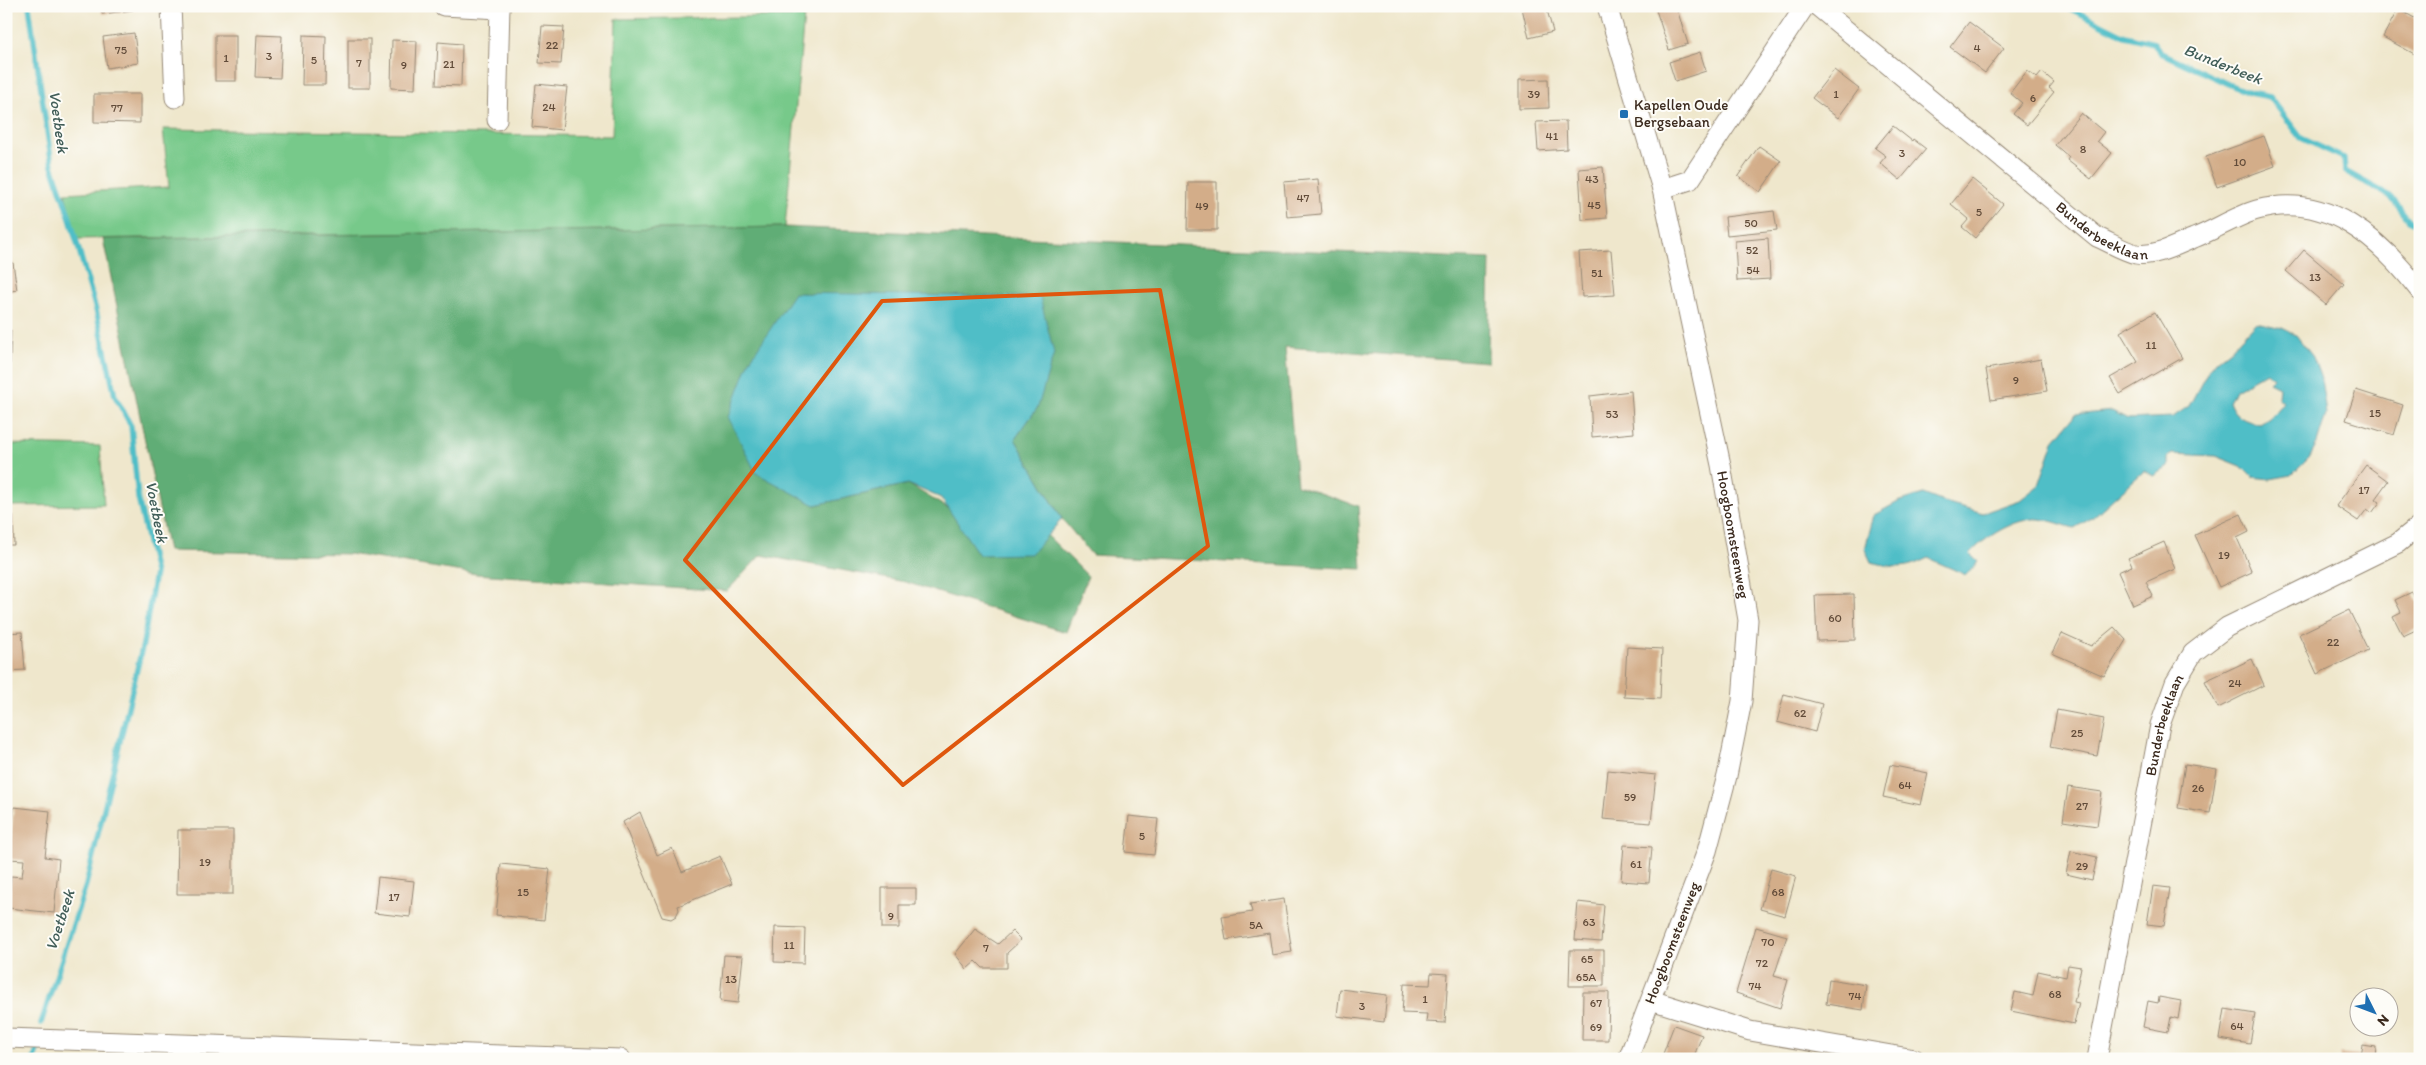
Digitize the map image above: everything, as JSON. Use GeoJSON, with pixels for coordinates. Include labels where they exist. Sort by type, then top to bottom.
{"type":"FeatureCollection","features":[{"type":"Feature","properties":{"kind":"street"},"geometry":{"type":"LineString","coordinates":[[171,6],[175,98]]}},
{"type":"Feature","properties":{"kind":"street"},"geometry":{"type":"LineString","coordinates":[[443,6],[500,8],[497,120]]}},
{"type":"Feature","properties":{"kind":"street","name":"Hoogboomsteenweg"},"geometry":{"type":"LineString","coordinates":[[1607,6],[1662,189],[1721,465],[1748,620],[1742,701],[1727,776],[1706,852],[1628,1059]]}},
{"type":"Feature","properties":{"kind":"street"},"geometry":{"type":"LineString","coordinates":[[1662,189],[1690,180],[1805,6]]}},
{"type":"Feature","properties":{"kind":"street","name":"Bunderbeeklaan"},"geometry":{"type":"LineString","coordinates":[[1817,6],[2097,237],[2136,254],[2163,251],[2256,210],[2295,205],[2329,212],[2362,231],[2400,266],[2420,291]]}},
{"type":"Feature","properties":{"kind":"street","name":"Bunderbeeklaan"},"geometry":{"type":"LineString","coordinates":[[2097,1059],[2160,725],[2175,684],[2194,653],[2228,627],[2398,543],[2420,525]]}},
{"type":"Feature","properties":{"kind":"street"},"geometry":{"type":"LineString","coordinates":[[1651,1000],[1750,1031],[1915,1059]]}},
{"type":"Feature","properties":{"kind":"street"},"geometry":{"type":"LineString","coordinates":[[6,1038],[168,1051],[621,1059]]}},
{"type":"Feature","properties":{"kind":"highlighted area"},"geometry":{"type":"Polygon","coordinates":[[[1160,290],[1208,546],[903,785],[685,560],[882,301],[1160,290]]]}},
{"type":"Feature","properties":{"kind":"green space"},"geometry":{"type":"Polygon","coordinates":[[[804,16],[785,227],[76,239],[65,193],[169,187],[163,129],[612,136],[616,19],[804,16]]]}},
{"type":"Feature","properties":{"kind":"green space"},"geometry":{"type":"Polygon","coordinates":[[[785,227],[1490,259],[1488,362],[1285,347],[1297,485],[1358,506],[1362,569],[1092,555],[1062,519],[1015,439],[1038,407],[815,505],[908,484],[980,528],[1043,531],[1088,576],[1066,632],[905,582],[761,555],[727,591],[476,574],[349,554],[168,551],[103,239],[785,227]]]}},
{"type":"Feature","properties":{"kind":"green space"},"geometry":{"type":"Polygon","coordinates":[[[6,444],[100,446],[104,505],[6,506],[6,444]]]}},
{"type":"Feature","properties":{"kind":"water"},"geometry":{"type":"Polygon","coordinates":[[[794,293],[1040,297],[1054,353],[1038,407],[1015,439],[1062,519],[1031,554],[979,555],[941,498],[908,484],[815,505],[756,473],[728,417],[750,360],[794,293]]]}},
{"type":"Feature","properties":{"kind":"water"},"geometry":{"type":"Polygon","coordinates":[[[2256,322],[2282,328],[2296,335],[2313,357],[2321,379],[2326,414],[2317,443],[2309,458],[2292,475],[2270,479],[2252,477],[2241,466],[2216,456],[2173,454],[2168,457],[2168,467],[2154,476],[2144,471],[2092,518],[2074,528],[2052,521],[2030,519],[2011,525],[1992,535],[1970,554],[1978,562],[1966,575],[1928,558],[1912,565],[1900,567],[1871,562],[1865,549],[1874,515],[1898,502],[1923,494],[1983,513],[2020,500],[2039,485],[2054,441],[2075,415],[2112,411],[2128,419],[2173,417],[2189,406],[2208,371],[2217,360],[2230,350],[2256,322]],[[2267,372],[2235,390],[2229,402],[2237,415],[2245,420],[2260,424],[2271,417],[2283,402],[2278,398],[2279,387],[2269,382],[2273,378],[2267,372]]]}},
{"type":"Feature","properties":{"kind":"building"},"geometry":{"type":"Polygon","coordinates":[[[101,6],[133,6],[133,10],[102,14],[101,6]]]}},
{"type":"Feature","properties":{"kind":"building"},"geometry":{"type":"Polygon","coordinates":[[[1546,6],[1553,32],[1529,38],[1522,8],[1546,6]]]}},
{"type":"Feature","properties":{"kind":"building"},"geometry":{"type":"Polygon","coordinates":[[[1676,6],[1688,44],[1669,50],[1655,7],[1676,6]]]}},
{"type":"Feature","properties":{"kind":"building"},"geometry":{"type":"Polygon","coordinates":[[[2398,9],[2420,21],[2420,57],[2383,37],[2398,9]]]}},
{"type":"Feature","properties":{"kind":"building"},"geometry":{"type":"Polygon","coordinates":[[[1969,22],[2004,48],[1985,73],[1950,47],[1969,22]]]}},
{"type":"Feature","properties":{"kind":"building"},"geometry":{"type":"Polygon","coordinates":[[[542,26],[564,27],[561,64],[539,63],[542,26]]]}},
{"type":"Feature","properties":{"kind":"building"},"geometry":{"type":"Polygon","coordinates":[[[134,33],[138,63],[107,68],[103,37],[134,33]]]}},
{"type":"Feature","properties":{"kind":"building"},"geometry":{"type":"Polygon","coordinates":[[[215,35],[236,35],[236,81],[215,81],[215,35]]]}},
{"type":"Feature","properties":{"kind":"building"},"geometry":{"type":"Polygon","coordinates":[[[257,35],[282,36],[280,78],[255,77],[257,35]]]}},
{"type":"Feature","properties":{"kind":"building"},"geometry":{"type":"Polygon","coordinates":[[[303,35],[326,36],[325,85],[302,85],[303,35]]]}},
{"type":"Feature","properties":{"kind":"building"},"geometry":{"type":"Polygon","coordinates":[[[348,39],[370,39],[370,88],[348,88],[348,39]]]}},
{"type":"Feature","properties":{"kind":"building"},"geometry":{"type":"Polygon","coordinates":[[[392,40],[417,41],[415,89],[391,88],[392,40]]]}},
{"type":"Feature","properties":{"kind":"building"},"geometry":{"type":"Polygon","coordinates":[[[438,42],[462,44],[461,86],[436,85],[438,42]]]}},
{"type":"Feature","properties":{"kind":"building"},"geometry":{"type":"Polygon","coordinates":[[[1700,52],[1706,71],[1675,81],[1669,62],[1700,52]]]}},
{"type":"Feature","properties":{"kind":"building"},"geometry":{"type":"Polygon","coordinates":[[[1834,70],[1859,89],[1838,118],[1812,98],[1834,70]]]}},
{"type":"Feature","properties":{"kind":"building"},"geometry":{"type":"Polygon","coordinates":[[[2027,71],[2037,78],[2042,72],[2054,82],[2049,88],[2054,92],[2027,125],[2013,114],[2022,103],[2010,93],[2027,71]]]}},
{"type":"Feature","properties":{"kind":"building"},"geometry":{"type":"Polygon","coordinates":[[[1548,79],[1549,108],[1519,109],[1519,80],[1548,79]]]}},
{"type":"Feature","properties":{"kind":"building"},"geometry":{"type":"Polygon","coordinates":[[[536,84],[567,87],[562,130],[532,127],[536,84]]]}},
{"type":"Feature","properties":{"kind":"building"},"geometry":{"type":"Polygon","coordinates":[[[94,94],[140,94],[140,123],[94,122],[94,94]]]}},
{"type":"Feature","properties":{"kind":"building"},"geometry":{"type":"Polygon","coordinates":[[[2081,113],[2104,132],[2097,141],[2112,153],[2091,179],[2067,160],[2069,157],[2055,145],[2081,113]]]}},
{"type":"Feature","properties":{"kind":"building"},"geometry":{"type":"Polygon","coordinates":[[[1566,121],[1567,149],[1538,151],[1536,122],[1566,121]]]}},
{"type":"Feature","properties":{"kind":"building"},"geometry":{"type":"Polygon","coordinates":[[[1893,126],[1926,149],[1900,180],[1880,163],[1886,156],[1875,148],[1893,126]]]}},
{"type":"Feature","properties":{"kind":"building"},"geometry":{"type":"Polygon","coordinates":[[[2264,136],[2275,166],[2217,187],[2206,157],[2264,136]]]}},
{"type":"Feature","properties":{"kind":"building"},"geometry":{"type":"Polygon","coordinates":[[[1759,146],[1781,161],[1760,192],[1738,176],[1759,146]]]}},
{"type":"Feature","properties":{"kind":"building"},"geometry":{"type":"Polygon","coordinates":[[[1603,167],[1607,218],[1582,220],[1579,169],[1603,167]]]}},
{"type":"Feature","properties":{"kind":"building"},"geometry":{"type":"Polygon","coordinates":[[[1318,179],[1321,214],[1287,217],[1284,182],[1318,179]]]}},
{"type":"Feature","properties":{"kind":"building"},"geometry":{"type":"Polygon","coordinates":[[[1972,179],[2003,204],[1975,238],[1962,227],[1969,219],[1951,204],[1972,179]]]}},
{"type":"Feature","properties":{"kind":"building"},"geometry":{"type":"Polygon","coordinates":[[[1188,182],[1217,182],[1217,230],[1187,230],[1188,182]]]}},
{"type":"Feature","properties":{"kind":"building"},"geometry":{"type":"Polygon","coordinates":[[[1774,211],[1777,230],[1727,235],[1725,217],[1774,211]]]}},
{"type":"Feature","properties":{"kind":"building"},"geometry":{"type":"Polygon","coordinates":[[[1768,238],[1770,279],[1737,281],[1735,241],[1768,238]]]}},
{"type":"Feature","properties":{"kind":"building"},"geometry":{"type":"Polygon","coordinates":[[[1611,250],[1615,295],[1582,297],[1579,252],[1611,250]]]}},
{"type":"Feature","properties":{"kind":"building"},"geometry":{"type":"Polygon","coordinates":[[[2304,250],[2344,284],[2326,305],[2286,271],[2304,250]]]}},
{"type":"Feature","properties":{"kind":"building"},"geometry":{"type":"Polygon","coordinates":[[[13,263],[17,290],[6,292],[6,264],[13,263]]]}},
{"type":"Feature","properties":{"kind":"building"},"geometry":{"type":"Polygon","coordinates":[[[2155,312],[2182,358],[2120,394],[2110,378],[2138,362],[2120,332],[2155,312]]]}},
{"type":"Feature","properties":{"kind":"building"},"geometry":{"type":"Polygon","coordinates":[[[6,330],[11,330],[10,364],[6,364],[6,330]]]}},
{"type":"Feature","properties":{"kind":"building"},"geometry":{"type":"Polygon","coordinates":[[[2041,359],[2047,391],[1991,400],[1986,369],[2041,359]]]}},
{"type":"Feature","properties":{"kind":"building"},"geometry":{"type":"Polygon","coordinates":[[[2356,390],[2403,405],[2394,435],[2346,420],[2356,390]]]}},
{"type":"Feature","properties":{"kind":"building"},"geometry":{"type":"Polygon","coordinates":[[[1631,391],[1634,433],[1592,437],[1590,396],[1631,391]]]}},
{"type":"Feature","properties":{"kind":"building"},"geometry":{"type":"Polygon","coordinates":[[[2366,465],[2388,481],[2375,499],[2380,502],[2372,513],[2367,509],[2358,521],[2336,506],[2366,465]]]}},
{"type":"Feature","properties":{"kind":"building"},"geometry":{"type":"Polygon","coordinates":[[[2241,514],[2249,532],[2237,538],[2252,572],[2219,587],[2195,535],[2241,514]]]}},
{"type":"Feature","properties":{"kind":"building"},"geometry":{"type":"Polygon","coordinates":[[[6,515],[13,515],[14,545],[6,545],[6,515]]]}},
{"type":"Feature","properties":{"kind":"building"},"geometry":{"type":"Polygon","coordinates":[[[2164,542],[2175,569],[2146,582],[2153,596],[2133,605],[2118,572],[2132,566],[2128,558],[2164,542]]]}},
{"type":"Feature","properties":{"kind":"building"},"geometry":{"type":"Polygon","coordinates":[[[2412,592],[2416,601],[2420,599],[2420,628],[2403,636],[2393,616],[2401,612],[2395,600],[2412,592]]]}},
{"type":"Feature","properties":{"kind":"building"},"geometry":{"type":"Polygon","coordinates":[[[1854,594],[1855,640],[1817,641],[1815,595],[1854,594]]]}},
{"type":"Feature","properties":{"kind":"building"},"geometry":{"type":"Polygon","coordinates":[[[2349,610],[2368,650],[2317,674],[2299,634],[2349,610]]]}},
{"type":"Feature","properties":{"kind":"building"},"geometry":{"type":"Polygon","coordinates":[[[2114,627],[2126,640],[2104,676],[2052,653],[2062,633],[2091,646],[2114,627]]]}},
{"type":"Feature","properties":{"kind":"building"},"geometry":{"type":"Polygon","coordinates":[[[22,632],[25,670],[6,671],[6,633],[22,632]]]}},
{"type":"Feature","properties":{"kind":"building"},"geometry":{"type":"Polygon","coordinates":[[[1627,647],[1662,649],[1660,699],[1624,697],[1627,647]]]}},
{"type":"Feature","properties":{"kind":"building"},"geometry":{"type":"Polygon","coordinates":[[[2252,659],[2264,685],[2218,708],[2205,681],[2252,659]]]}},
{"type":"Feature","properties":{"kind":"building"},"geometry":{"type":"Polygon","coordinates":[[[1784,694],[1822,704],[1815,732],[1777,722],[1784,694]]]}},
{"type":"Feature","properties":{"kind":"building"},"geometry":{"type":"Polygon","coordinates":[[[2057,710],[2104,719],[2097,756],[2050,747],[2057,710]]]}},
{"type":"Feature","properties":{"kind":"building"},"geometry":{"type":"Polygon","coordinates":[[[2185,764],[2217,769],[2210,813],[2178,808],[2185,764]]]}},
{"type":"Feature","properties":{"kind":"building"},"geometry":{"type":"Polygon","coordinates":[[[1890,765],[1928,773],[1921,805],[1883,797],[1890,765]]]}},
{"type":"Feature","properties":{"kind":"building"},"geometry":{"type":"Polygon","coordinates":[[[1608,770],[1656,775],[1651,823],[1603,819],[1608,770]]]}},
{"type":"Feature","properties":{"kind":"building"},"geometry":{"type":"Polygon","coordinates":[[[2068,787],[2102,792],[2097,826],[2063,821],[2068,787]]]}},
{"type":"Feature","properties":{"kind":"building"},"geometry":{"type":"Polygon","coordinates":[[[14,807],[50,811],[45,857],[59,859],[54,913],[8,908],[11,876],[22,877],[24,860],[9,859],[14,807]]]}},
{"type":"Feature","properties":{"kind":"building"},"geometry":{"type":"Polygon","coordinates":[[[640,812],[657,855],[672,848],[682,872],[720,856],[732,884],[678,906],[679,910],[676,916],[671,919],[662,917],[623,822],[640,812]]]}},
{"type":"Feature","properties":{"kind":"building"},"geometry":{"type":"Polygon","coordinates":[[[1129,816],[1158,819],[1154,855],[1125,852],[1129,816]]]}},
{"type":"Feature","properties":{"kind":"building"},"geometry":{"type":"Polygon","coordinates":[[[178,830],[233,830],[233,894],[177,894],[178,830]]]}},
{"type":"Feature","properties":{"kind":"building"},"geometry":{"type":"Polygon","coordinates":[[[1624,845],[1652,847],[1649,883],[1621,881],[1624,845]]]}},
{"type":"Feature","properties":{"kind":"building"},"geometry":{"type":"Polygon","coordinates":[[[2071,851],[2097,857],[2092,880],[2066,874],[2071,851]]]}},
{"type":"Feature","properties":{"kind":"building"},"geometry":{"type":"Polygon","coordinates":[[[501,864],[550,869],[544,920],[496,915],[501,864]]]}},
{"type":"Feature","properties":{"kind":"building"},"geometry":{"type":"Polygon","coordinates":[[[1771,869],[1796,876],[1785,916],[1760,909],[1771,869]]]}},
{"type":"Feature","properties":{"kind":"building"},"geometry":{"type":"Polygon","coordinates":[[[378,877],[414,881],[410,917],[374,913],[378,877]]]}},
{"type":"Feature","properties":{"kind":"building"},"geometry":{"type":"Polygon","coordinates":[[[2153,886],[2170,888],[2164,926],[2147,924],[2153,886]]]}},
{"type":"Feature","properties":{"kind":"building"},"geometry":{"type":"Polygon","coordinates":[[[882,888],[916,888],[916,905],[899,905],[899,928],[882,928],[882,888]]]}},
{"type":"Feature","properties":{"kind":"building"},"geometry":{"type":"Polygon","coordinates":[[[1284,899],[1292,952],[1272,955],[1269,933],[1226,940],[1222,917],[1252,912],[1250,904],[1284,899]]]}},
{"type":"Feature","properties":{"kind":"building"},"geometry":{"type":"Polygon","coordinates":[[[1578,902],[1604,905],[1601,942],[1575,940],[1578,902]]]}},
{"type":"Feature","properties":{"kind":"building"},"geometry":{"type":"Polygon","coordinates":[[[775,927],[805,928],[804,963],[774,962],[775,927]]]}},
{"type":"Feature","properties":{"kind":"building"},"geometry":{"type":"Polygon","coordinates":[[[1756,927],[1787,936],[1774,976],[1788,980],[1780,1008],[1736,993],[1756,927]]]}},
{"type":"Feature","properties":{"kind":"building"},"geometry":{"type":"Polygon","coordinates":[[[975,929],[998,944],[1012,931],[1021,940],[1007,953],[1007,968],[983,968],[976,961],[967,969],[955,954],[975,929]]]}},
{"type":"Feature","properties":{"kind":"building"},"geometry":{"type":"Polygon","coordinates":[[[1570,950],[1604,950],[1604,986],[1569,986],[1570,950]]]}},
{"type":"Feature","properties":{"kind":"building"},"geometry":{"type":"Polygon","coordinates":[[[724,955],[743,956],[738,1003],[720,1001],[724,955]]]}},
{"type":"Feature","properties":{"kind":"building"},"geometry":{"type":"Polygon","coordinates":[[[2068,965],[2081,967],[2074,1002],[2079,1003],[2074,1024],[2011,1011],[2015,992],[2033,996],[2038,971],[2066,977],[2068,965]]]}},
{"type":"Feature","properties":{"kind":"building"},"geometry":{"type":"Polygon","coordinates":[[[1431,973],[1448,974],[1445,1023],[1426,1022],[1427,1014],[1402,1013],[1404,984],[1430,985],[1431,973]]]}},
{"type":"Feature","properties":{"kind":"building"},"geometry":{"type":"Polygon","coordinates":[[[1829,979],[1866,985],[1863,1010],[1826,1004],[1829,979]]]}},
{"type":"Feature","properties":{"kind":"building"},"geometry":{"type":"Polygon","coordinates":[[[1340,989],[1387,995],[1384,1022],[1337,1016],[1340,989]]]}},
{"type":"Feature","properties":{"kind":"building"},"geometry":{"type":"Polygon","coordinates":[[[1583,992],[1609,992],[1608,1040],[1582,1040],[1583,992]]]}},
{"type":"Feature","properties":{"kind":"building"},"geometry":{"type":"Polygon","coordinates":[[[2159,997],[2181,1001],[2178,1019],[2171,1017],[2168,1032],[2143,1027],[2148,1001],[2158,1003],[2159,997]]]}},
{"type":"Feature","properties":{"kind":"building"},"geometry":{"type":"Polygon","coordinates":[[[2225,1009],[2255,1014],[2250,1044],[2220,1039],[2225,1009]]]}},
{"type":"Feature","properties":{"kind":"building"},"geometry":{"type":"Polygon","coordinates":[[[1674,1025],[1702,1035],[1693,1059],[1661,1059],[1674,1025]]]}},
{"type":"Feature","properties":{"kind":"building"},"geometry":{"type":"Polygon","coordinates":[[[2363,1045],[2376,1047],[2375,1059],[2340,1059],[2340,1054],[2361,1056],[2363,1045]]]}},
{"type":"Feature","properties":{"kind":"waterway","name":"Voetbeek"},"geometry":{"type":"LineString","coordinates":[[29,6],[52,166],[69,215],[96,310],[115,396],[131,426],[138,498],[155,573],[143,644],[86,885],[41,1023]]}},
{"type":"Feature","properties":{"kind":"waterway","name":"Bunderbeek"},"geometry":{"type":"LineString","coordinates":[[2065,6],[2125,36],[2154,43],[2161,53],[2228,84],[2250,93],[2270,97],[2301,138],[2344,158],[2345,171],[2390,196],[2409,220],[2420,225]]}},
{"type":"Feature","properties":{"kind":"waterway","name":"Voetbeek"},"geometry":{"type":"LineString","coordinates":[[34,1059],[37,1050]]}},
{"type":"Feature","properties":{"kind":"place","name":"Kapellen Oude Bergsebaan"},"geometry":{"type":"Point","coordinates":[1624,114]}}]}
